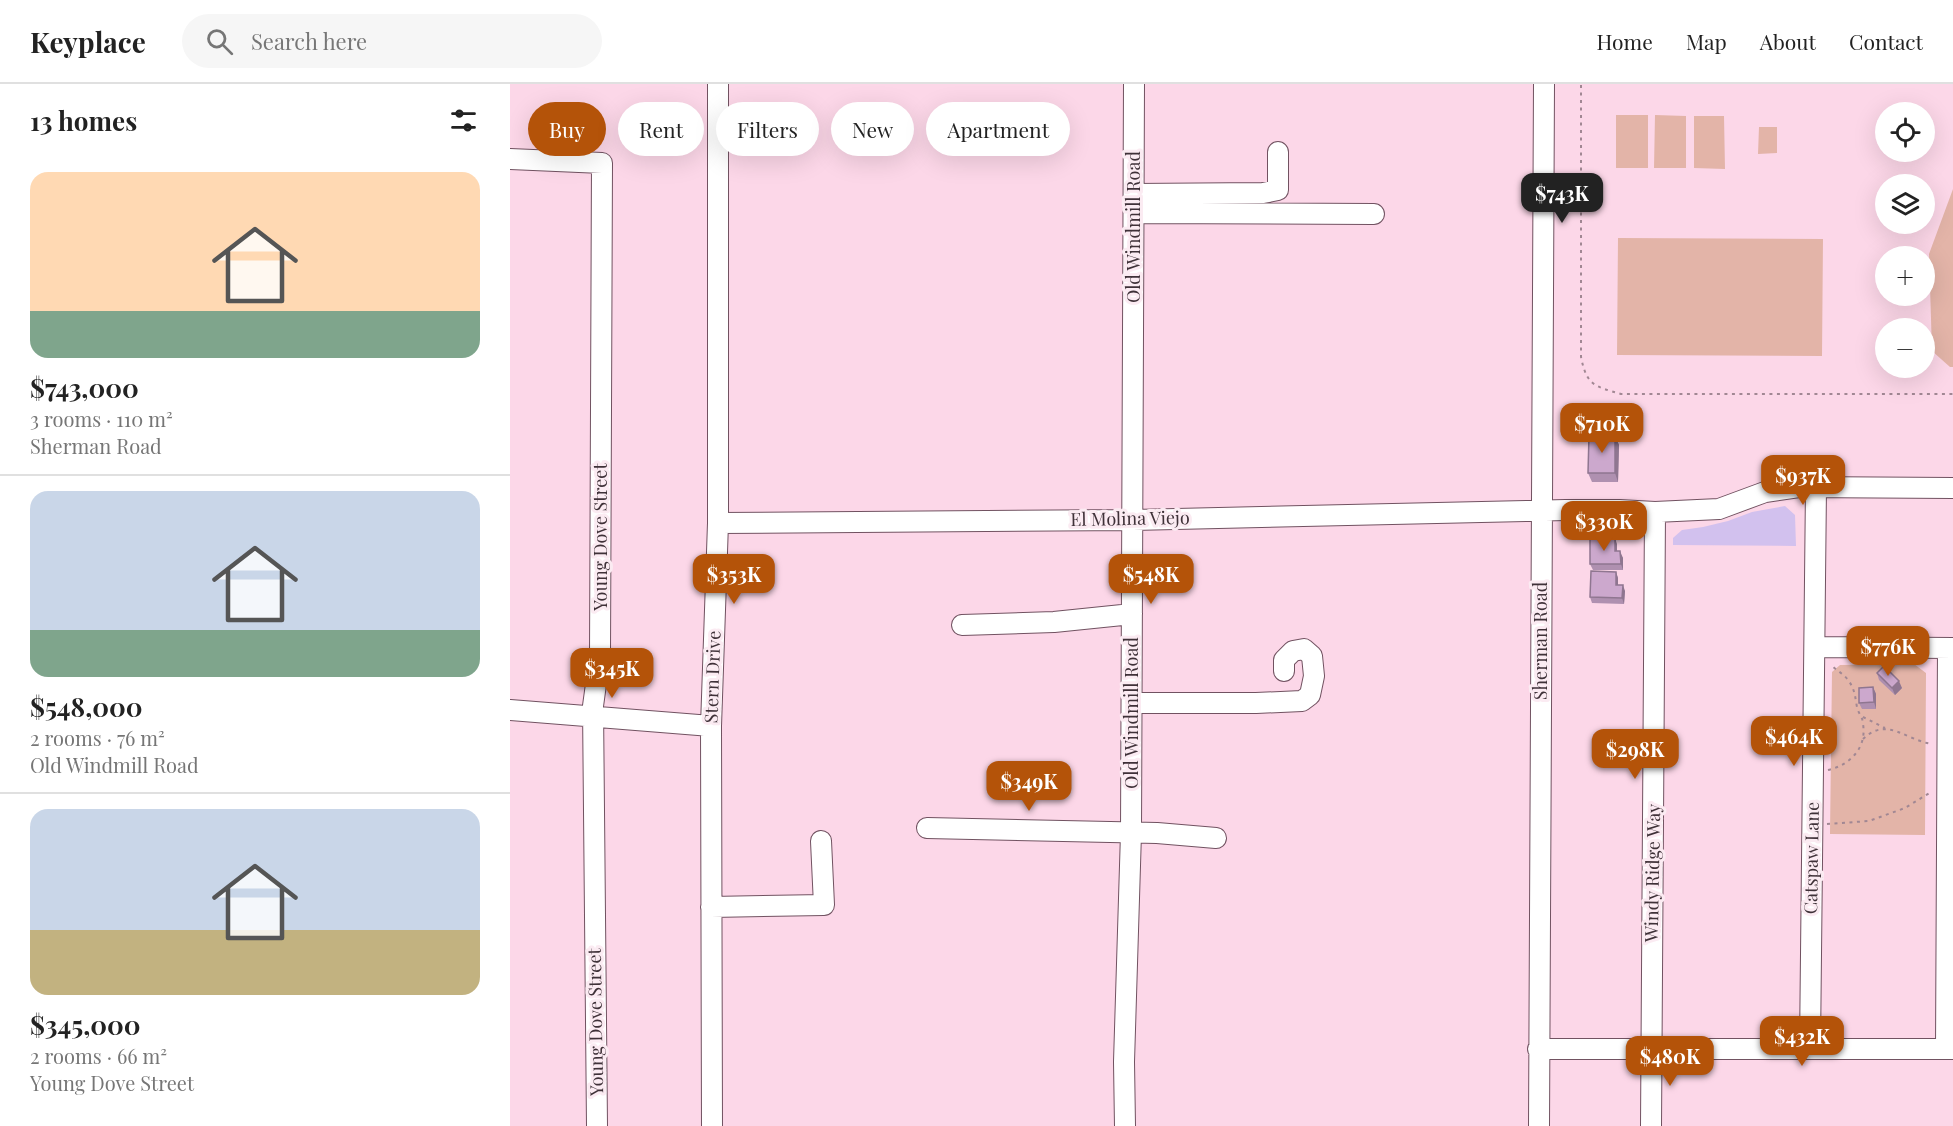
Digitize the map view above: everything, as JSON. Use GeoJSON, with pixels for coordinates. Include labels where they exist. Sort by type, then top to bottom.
{"type":"FeatureCollection","features":[{"type":"Feature","properties":{"kind":"street","name":"Stern Drive"},"geometry":{"type":"LineString","coordinates":[[712,1126],[711,726],[718,523],[718,84]]}},
{"type":"Feature","properties":{"kind":"street","name":"Old Windmill Road"},"geometry":{"type":"LineString","coordinates":[[1125,1126],[1124,1062],[1131,833],[1134,84]]}},
{"type":"Feature","properties":{"kind":"street","name":"Sherman Road"},"geometry":{"type":"LineString","coordinates":[[1539,1126],[1544,84]]}},
{"type":"Feature","properties":{"kind":"street"},"geometry":{"type":"LineString","coordinates":[[1134,204],[1278,190],[1278,152]]}},
{"type":"Feature","properties":{"kind":"street","name":"Young Dove Street"},"geometry":{"type":"LineString","coordinates":[[510,159],[602,163],[600,655],[594,716],[597,1126]]}},
{"type":"Feature","properties":{"kind":"street"},"geometry":{"type":"LineString","coordinates":[[1134,204],[1374,214]]}},
{"type":"Feature","properties":{"kind":"street","name":"El Molina Viejo"},"geometry":{"type":"LineString","coordinates":[[718,523],[1133,520],[1619,510],[1655,512],[1719,509],[1765,492],[1799,487],[1953,488]]}},
{"type":"Feature","properties":{"kind":"street","name":"Catspaw Lane"},"geometry":{"type":"LineString","coordinates":[[1810,1048],[1816,487]]}},
{"type":"Feature","properties":{"kind":"street","name":"Windy Ridge Way"},"geometry":{"type":"LineString","coordinates":[[1651,1126],[1655,512]]}},
{"type":"Feature","properties":{"kind":"street"},"geometry":{"type":"LineString","coordinates":[[962,625],[1054,622],[1132,614]]}},
{"type":"Feature","properties":{"kind":"street"},"geometry":{"type":"LineString","coordinates":[[1538,1049],[1949,1049],[1948,746],[1951,648],[1815,647]]}},
{"type":"Feature","properties":{"kind":"street"},"geometry":{"type":"LineString","coordinates":[[1132,703],[1302,701],[1310,695],[1314,676],[1312,656],[1304,649],[1293,651],[1284,660],[1284,671]]}},
{"type":"Feature","properties":{"kind":"street"},"geometry":{"type":"LineString","coordinates":[[510,710],[711,726]]}},
{"type":"Feature","properties":{"kind":"street"},"geometry":{"type":"LineString","coordinates":[[927,828],[1131,833],[1216,838]]}},
{"type":"Feature","properties":{"kind":"street"},"geometry":{"type":"LineString","coordinates":[[711,907],[824,905],[821,841]]}},
{"type":"Feature","properties":{"kind":"path"},"geometry":{"type":"LineString","coordinates":[[1581,85],[1581,357],[1585,376],[1599,388],[1621,394],[1953,394]]}},
{"type":"Feature","properties":{"kind":"path"},"geometry":{"type":"LineString","coordinates":[[1815,647],[1849,681],[1854,690],[1857,709],[1862,717],[1863,739]]}},
{"type":"Feature","properties":{"kind":"path"},"geometry":{"type":"LineString","coordinates":[[1862,717],[1928,744],[1948,746]]}},
{"type":"Feature","properties":{"kind":"path"},"geometry":{"type":"LineString","coordinates":[[1813,771],[1830,770],[1847,763],[1856,754],[1863,739],[1871,732],[1885,728]]}},
{"type":"Feature","properties":{"kind":"path"},"geometry":{"type":"LineString","coordinates":[[1812,825],[1869,821],[1905,808],[1929,792],[1948,792]]}},
{"type":"Feature","properties":{"kind":"shaded area"},"geometry":{"type":"Polygon","coordinates":[[[1616,115],[1648,115],[1648,168],[1616,168],[1616,115]]]}},
{"type":"Feature","properties":{"kind":"shaded area"},"geometry":{"type":"Polygon","coordinates":[[[1655,115],[1686,116],[1686,168],[1654,168],[1655,115]]]}},
{"type":"Feature","properties":{"kind":"shaded area"},"geometry":{"type":"Polygon","coordinates":[[[1694,116],[1724,116],[1725,169],[1694,168],[1694,116]]]}},
{"type":"Feature","properties":{"kind":"shaded area"},"geometry":{"type":"Polygon","coordinates":[[[1759,127],[1777,127],[1777,153],[1758,154],[1759,127]]]}},
{"type":"Feature","properties":{"kind":"shaded area"},"geometry":{"type":"Polygon","coordinates":[[[1953,189],[1953,367],[1935,354],[1935,318],[1931,318],[1931,306],[1935,306],[1935,246],[1932,246],[1953,189]]]}},
{"type":"Feature","properties":{"kind":"shaded area"},"geometry":{"type":"Polygon","coordinates":[[[1618,238],[1823,239],[1822,356],[1617,355],[1618,238]]]}},
{"type":"Feature","properties":{"kind":"shaded area"},"geometry":{"type":"Polygon","coordinates":[[[1785,506],[1795,515],[1796,546],[1673,545],[1673,538],[1682,530],[1703,527],[1752,512],[1785,506]]]}},
{"type":"Feature","properties":{"kind":"shaded area"},"geometry":{"type":"Polygon","coordinates":[[[1914,664],[1926,673],[1925,835],[1830,834],[1832,672],[1840,665],[1914,664]]]}},
{"type":"Feature","properties":{"kind":"building"},"geometry":{"type":"Polygon","coordinates":[[[1589,435],[1615,436],[1615,473],[1588,473],[1589,435]]]}},
{"type":"Feature","properties":{"kind":"building"},"geometry":{"type":"Polygon","coordinates":[[[1590,538],[1615,538],[1615,551],[1620,551],[1621,564],[1590,564],[1590,538]]]}},
{"type":"Feature","properties":{"kind":"building"},"geometry":{"type":"Polygon","coordinates":[[[1591,571],[1616,572],[1616,585],[1623,585],[1622,598],[1590,597],[1591,571]]]}},
{"type":"Feature","properties":{"kind":"building"},"geometry":{"type":"Polygon","coordinates":[[[1884,666],[1899,681],[1892,688],[1877,673],[1884,666]]]}},
{"type":"Feature","properties":{"kind":"building"},"geometry":{"type":"Polygon","coordinates":[[[1873,687],[1874,702],[1859,703],[1859,688],[1873,687]]]}}]}
